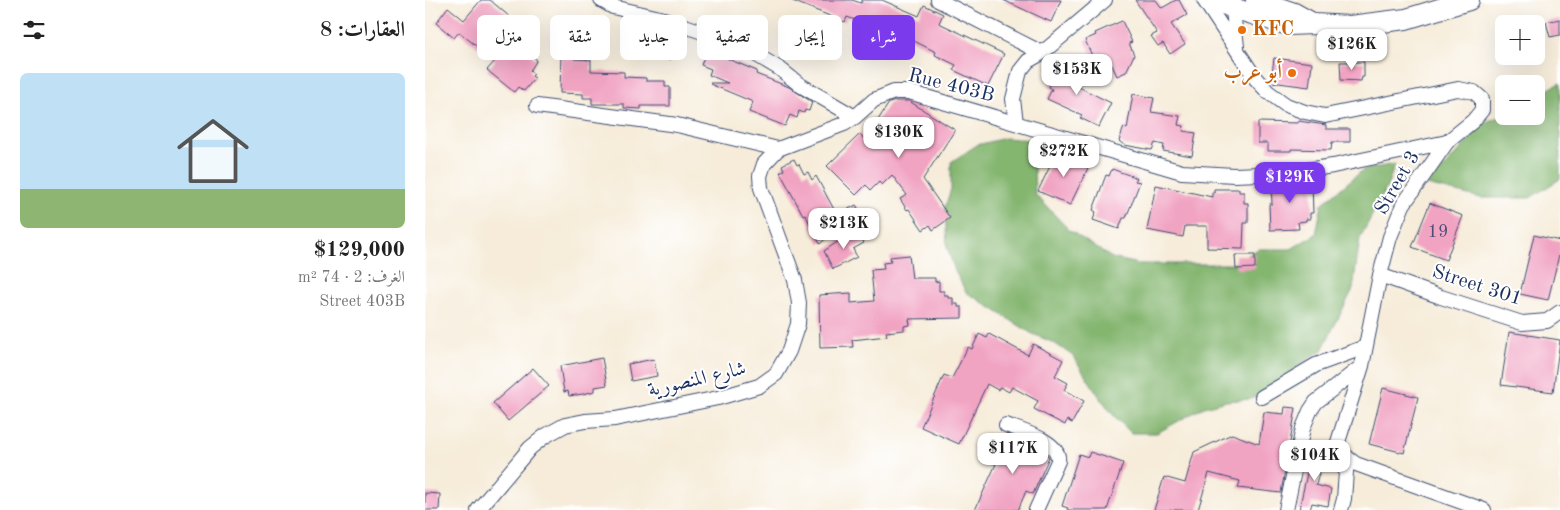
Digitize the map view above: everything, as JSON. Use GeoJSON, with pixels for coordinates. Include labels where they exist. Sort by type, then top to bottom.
{"type":"FeatureCollection","features":[{"type":"Feature","properties":{"kind":"main road"},"geometry":{"type":"LineString","coordinates":[[1215,0],[1232,4],[1288,25],[1350,26],[1385,23],[1428,13],[1469,0]]}},
{"type":"Feature","properties":{"kind":"main road"},"geometry":{"type":"LineString","coordinates":[[1255,0],[1295,13],[1314,24]]}},
{"type":"Feature","properties":{"kind":"street"},"geometry":{"type":"LineString","coordinates":[[537,106],[677,125],[778,149],[844,124],[855,117],[800,85],[780,69],[738,44],[665,19],[613,7],[601,0]]}},
{"type":"Feature","properties":{"kind":"street"},"geometry":{"type":"LineString","coordinates":[[938,0],[1042,53]]}},
{"type":"Feature","properties":{"kind":"street","name":"Street 3"},"geometry":{"type":"LineString","coordinates":[[1204,0],[1256,79],[1268,92],[1286,105],[1305,112],[1325,116],[1458,89],[1474,92],[1482,99],[1482,110],[1473,121],[1447,142],[1403,205],[1390,237],[1380,274],[1362,366],[1338,442],[1341,451],[1347,458]]}},
{"type":"Feature","properties":{"kind":"street"},"geometry":{"type":"LineString","coordinates":[[1016,123],[1013,99],[1020,71],[1028,61],[1042,53],[1101,1]]}},
{"type":"Feature","properties":{"kind":"street","name":"Street 3"},"geometry":{"type":"LineString","coordinates":[[1232,4],[1237,50]]}},
{"type":"Feature","properties":{"kind":"street","name":"Rue 403B"},"geometry":{"type":"LineString","coordinates":[[855,117],[873,100],[894,92],[909,92],[1182,172],[1234,175],[1286,172],[1324,167],[1447,142]]}},
{"type":"Feature","properties":{"kind":"street","name":"شارع المنصورية"},"geometry":{"type":"LineString","coordinates":[[478,510],[530,448],[545,436],[565,425],[615,418],[718,398],[759,386],[776,374],[789,352],[797,324],[799,303],[795,280],[761,188],[760,176],[764,164],[778,149]]}},
{"type":"Feature","properties":{"kind":"street","name":"Street 301"},"geometry":{"type":"LineString","coordinates":[[1380,274],[1441,297],[1522,323],[1547,321],[1560,312]]}},
{"type":"Feature","properties":{"kind":"street"},"geometry":{"type":"LineString","coordinates":[[1263,397],[1316,365],[1365,347]]}},
{"type":"Feature","properties":{"kind":"street"},"geometry":{"type":"LineString","coordinates":[[1286,510],[1303,428],[1310,411],[1316,402],[1362,366]]}},
{"type":"Feature","properties":{"kind":"street"},"geometry":{"type":"LineString","coordinates":[[1006,424],[1039,438],[1056,448],[1059,455],[1036,510]]}},
{"type":"Feature","properties":{"kind":"street"},"geometry":{"type":"LineString","coordinates":[[1341,510],[1344,499],[1347,458],[1372,471],[1484,510]]}},
{"type":"Feature","properties":{"kind":"green space"},"geometry":{"type":"Polygon","coordinates":[[[1560,83],[1560,179],[1530,198],[1481,198],[1427,185],[1486,122],[1495,118],[1495,125],[1545,125],[1545,91],[1560,83]]]}},
{"type":"Feature","properties":{"kind":"green space"},"geometry":{"type":"Polygon","coordinates":[[[1005,138],[1033,140],[1035,194],[1069,230],[1112,258],[1138,264],[1234,264],[1258,249],[1291,249],[1316,234],[1322,204],[1363,170],[1395,164],[1387,187],[1360,238],[1353,289],[1322,350],[1299,365],[1277,386],[1251,399],[1226,401],[1204,407],[1157,433],[1131,433],[1114,416],[1073,356],[1054,343],[1031,333],[966,292],[955,271],[947,247],[945,207],[951,189],[951,162],[977,145],[1005,138]]]}},
{"type":"Feature","properties":{"kind":"building"},"geometry":{"type":"Polygon","coordinates":[[[481,0],[490,0],[508,15],[477,15],[477,46],[459,32],[454,38],[436,23],[448,7],[464,20],[481,0]]]}},
{"type":"Feature","properties":{"kind":"building"},"geometry":{"type":"Polygon","coordinates":[[[790,0],[852,0],[861,3],[862,0],[882,0],[919,16],[924,5],[943,14],[939,23],[1004,54],[988,86],[953,70],[956,65],[935,55],[936,52],[915,42],[915,15],[852,15],[852,19],[847,17],[845,22],[842,21],[842,15],[828,15],[790,0]]]}},
{"type":"Feature","properties":{"kind":"building"},"geometry":{"type":"Polygon","coordinates":[[[1003,0],[1061,0],[1051,22],[1003,0]]]}},
{"type":"Feature","properties":{"kind":"building"},"geometry":{"type":"Polygon","coordinates":[[[1135,0],[1156,0],[1162,8],[1179,0],[1187,15],[1171,24],[1185,44],[1170,54],[1163,43],[1158,46],[1151,36],[1157,33],[1135,0]]]}},
{"type":"Feature","properties":{"kind":"building"},"geometry":{"type":"Polygon","coordinates":[[[1560,19],[1560,35],[1550,37],[1546,22],[1560,19]]]}},
{"type":"Feature","properties":{"kind":"building"},"geometry":{"type":"Polygon","coordinates":[[[1122,21],[1132,42],[1129,43],[1134,55],[1126,72],[1117,76],[1112,65],[1104,69],[1102,64],[1097,67],[1085,40],[1096,35],[1095,33],[1122,21]]]}},
{"type":"Feature","properties":{"kind":"building","name":"أبو عرب"},"geometry":{"type":"Polygon","coordinates":[[[1274,58],[1312,63],[1309,87],[1271,82],[1274,58]]]}},
{"type":"Feature","properties":{"kind":"building"},"geometry":{"type":"Polygon","coordinates":[[[494,60],[537,60],[530,71],[534,74],[532,76],[535,78],[524,91],[518,87],[514,92],[487,70],[495,61],[494,60]]]}},
{"type":"Feature","properties":{"kind":"building"},"geometry":{"type":"Polygon","coordinates":[[[561,60],[591,60],[591,71],[624,72],[624,77],[646,78],[646,81],[665,81],[665,87],[670,87],[670,106],[641,106],[641,109],[624,108],[624,104],[592,104],[592,98],[583,98],[583,94],[560,93],[561,60]]]}},
{"type":"Feature","properties":{"kind":"building"},"geometry":{"type":"Polygon","coordinates":[[[703,60],[730,60],[757,71],[756,74],[789,87],[812,102],[809,111],[805,110],[804,113],[799,111],[797,118],[790,115],[785,126],[749,112],[753,102],[710,84],[728,83],[709,75],[711,69],[701,65],[703,60]]]}},
{"type":"Feature","properties":{"kind":"building"},"geometry":{"type":"Polygon","coordinates":[[[1340,62],[1364,62],[1364,77],[1362,77],[1361,81],[1341,80],[1340,62]]]}},
{"type":"Feature","properties":{"kind":"building"},"geometry":{"type":"Polygon","coordinates":[[[1069,65],[1086,73],[1079,87],[1111,103],[1099,127],[1080,118],[1082,115],[1047,99],[1052,89],[1049,87],[1055,73],[1059,75],[1063,66],[1067,69],[1069,65]]]}},
{"type":"Feature","properties":{"kind":"building"},"geometry":{"type":"Polygon","coordinates":[[[1133,94],[1154,98],[1151,112],[1180,116],[1178,125],[1184,126],[1183,131],[1196,133],[1192,156],[1163,151],[1164,145],[1155,143],[1152,150],[1124,145],[1119,141],[1124,127],[1127,129],[1133,94]]]}},
{"type":"Feature","properties":{"kind":"building"},"geometry":{"type":"Polygon","coordinates":[[[909,101],[955,130],[923,179],[950,218],[933,230],[930,225],[923,230],[909,209],[907,210],[900,199],[907,195],[892,175],[882,185],[879,182],[871,190],[866,185],[856,195],[827,166],[860,134],[865,140],[889,103],[909,101]]]}},
{"type":"Feature","properties":{"kind":"building"},"geometry":{"type":"Polygon","coordinates":[[[1298,121],[1326,125],[1326,129],[1350,129],[1350,142],[1332,142],[1331,150],[1291,149],[1291,151],[1268,151],[1268,143],[1258,143],[1258,122],[1298,123],[1298,121]]]}},
{"type":"Feature","properties":{"kind":"building"},"geometry":{"type":"Polygon","coordinates":[[[1065,149],[1087,160],[1084,166],[1088,168],[1070,205],[1038,191],[1053,160],[1059,163],[1065,149]]]}},
{"type":"Feature","properties":{"kind":"building"},"geometry":{"type":"Polygon","coordinates":[[[794,159],[804,174],[808,172],[812,180],[816,176],[837,215],[856,205],[858,208],[820,244],[780,172],[784,170],[782,165],[794,159]]]}},
{"type":"Feature","properties":{"kind":"building"},"geometry":{"type":"Polygon","coordinates":[[[1112,169],[1137,178],[1135,181],[1140,182],[1126,218],[1123,218],[1119,229],[1093,220],[1096,212],[1093,210],[1106,175],[1109,176],[1112,169]]]}},
{"type":"Feature","properties":{"kind":"building"},"geometry":{"type":"Polygon","coordinates":[[[1312,181],[1313,213],[1310,213],[1310,219],[1298,222],[1299,229],[1270,230],[1269,204],[1272,204],[1271,182],[1312,181]]]}},
{"type":"Feature","properties":{"kind":"building"},"geometry":{"type":"Polygon","coordinates":[[[1156,185],[1212,197],[1214,189],[1239,189],[1239,192],[1244,192],[1244,203],[1248,203],[1248,223],[1244,223],[1243,249],[1207,248],[1207,226],[1185,226],[1183,237],[1147,230],[1156,185]]]}},
{"type":"Feature","properties":{"kind":"building"},"geometry":{"type":"Polygon","coordinates":[[[1430,203],[1463,216],[1446,260],[1412,247],[1430,203]]]}},
{"type":"Feature","properties":{"kind":"building"},"geometry":{"type":"Polygon","coordinates":[[[857,229],[864,243],[853,249],[857,257],[833,269],[824,251],[857,229]]]}},
{"type":"Feature","properties":{"kind":"building"},"geometry":{"type":"Polygon","coordinates":[[[1534,235],[1560,241],[1560,251],[1548,300],[1520,294],[1534,235]]]}},
{"type":"Feature","properties":{"kind":"building"},"geometry":{"type":"Polygon","coordinates":[[[909,255],[912,278],[935,278],[935,282],[939,281],[939,291],[944,291],[944,295],[948,295],[948,298],[953,298],[953,304],[958,304],[958,307],[962,307],[962,318],[909,319],[910,325],[904,326],[904,330],[886,332],[887,336],[852,340],[853,347],[820,348],[819,295],[851,293],[851,303],[874,301],[871,270],[884,269],[883,263],[891,262],[890,257],[909,255]]]}},
{"type":"Feature","properties":{"kind":"building"},"geometry":{"type":"Polygon","coordinates":[[[1235,255],[1255,255],[1255,268],[1236,269],[1235,255]]]}},
{"type":"Feature","properties":{"kind":"building"},"geometry":{"type":"Polygon","coordinates":[[[1509,332],[1560,340],[1553,392],[1501,385],[1509,332]]]}},
{"type":"Feature","properties":{"kind":"building"},"geometry":{"type":"Polygon","coordinates":[[[979,334],[987,338],[989,334],[1028,355],[1033,344],[1063,360],[1055,376],[1068,383],[1064,390],[1084,401],[1072,423],[1067,420],[1065,425],[1034,409],[1038,401],[1012,387],[1009,392],[1000,387],[998,390],[987,384],[959,444],[921,427],[944,375],[952,378],[968,347],[972,349],[979,334]]]}},
{"type":"Feature","properties":{"kind":"building"},"geometry":{"type":"Polygon","coordinates":[[[602,358],[607,385],[595,387],[595,391],[583,394],[569,396],[568,391],[564,392],[560,366],[602,358]]]}},
{"type":"Feature","properties":{"kind":"building"},"geometry":{"type":"Polygon","coordinates":[[[654,359],[657,376],[631,381],[628,364],[654,359]]]}},
{"type":"Feature","properties":{"kind":"building"},"geometry":{"type":"Polygon","coordinates":[[[533,368],[549,386],[508,421],[493,403],[533,368]]]}},
{"type":"Feature","properties":{"kind":"building"},"geometry":{"type":"Polygon","coordinates":[[[1383,388],[1418,397],[1404,453],[1369,444],[1383,388]]]}},
{"type":"Feature","properties":{"kind":"building"},"geometry":{"type":"Polygon","coordinates":[[[1285,407],[1296,408],[1281,493],[1238,488],[1240,481],[1209,473],[1198,510],[1154,510],[1164,477],[1185,483],[1194,452],[1232,434],[1259,444],[1264,412],[1284,414],[1285,407]]]}},
{"type":"Feature","properties":{"kind":"building"},"geometry":{"type":"Polygon","coordinates":[[[1006,434],[1041,449],[1049,457],[1033,494],[1026,491],[1018,510],[975,510],[996,464],[993,463],[1006,434]]]}},
{"type":"Feature","properties":{"kind":"building"},"geometry":{"type":"Polygon","coordinates":[[[1313,446],[1329,449],[1316,485],[1331,489],[1328,506],[1312,503],[1310,510],[1299,510],[1313,446]]]}},
{"type":"Feature","properties":{"kind":"building"},"geometry":{"type":"Polygon","coordinates":[[[1090,452],[1123,463],[1107,510],[1067,510],[1068,508],[1062,506],[1079,454],[1088,457],[1090,452]]]}},
{"type":"Feature","properties":{"kind":"building"},"geometry":{"type":"Polygon","coordinates":[[[425,493],[440,494],[439,510],[425,510],[425,493]]]}},
{"type":"Feature","properties":{"kind":"place","name":"KFC"},"geometry":{"type":"Point","coordinates":[1242,30]}},
{"type":"Feature","properties":{"kind":"place","name":"أبو عرب"},"geometry":{"type":"Point","coordinates":[1292,73]}}]}
